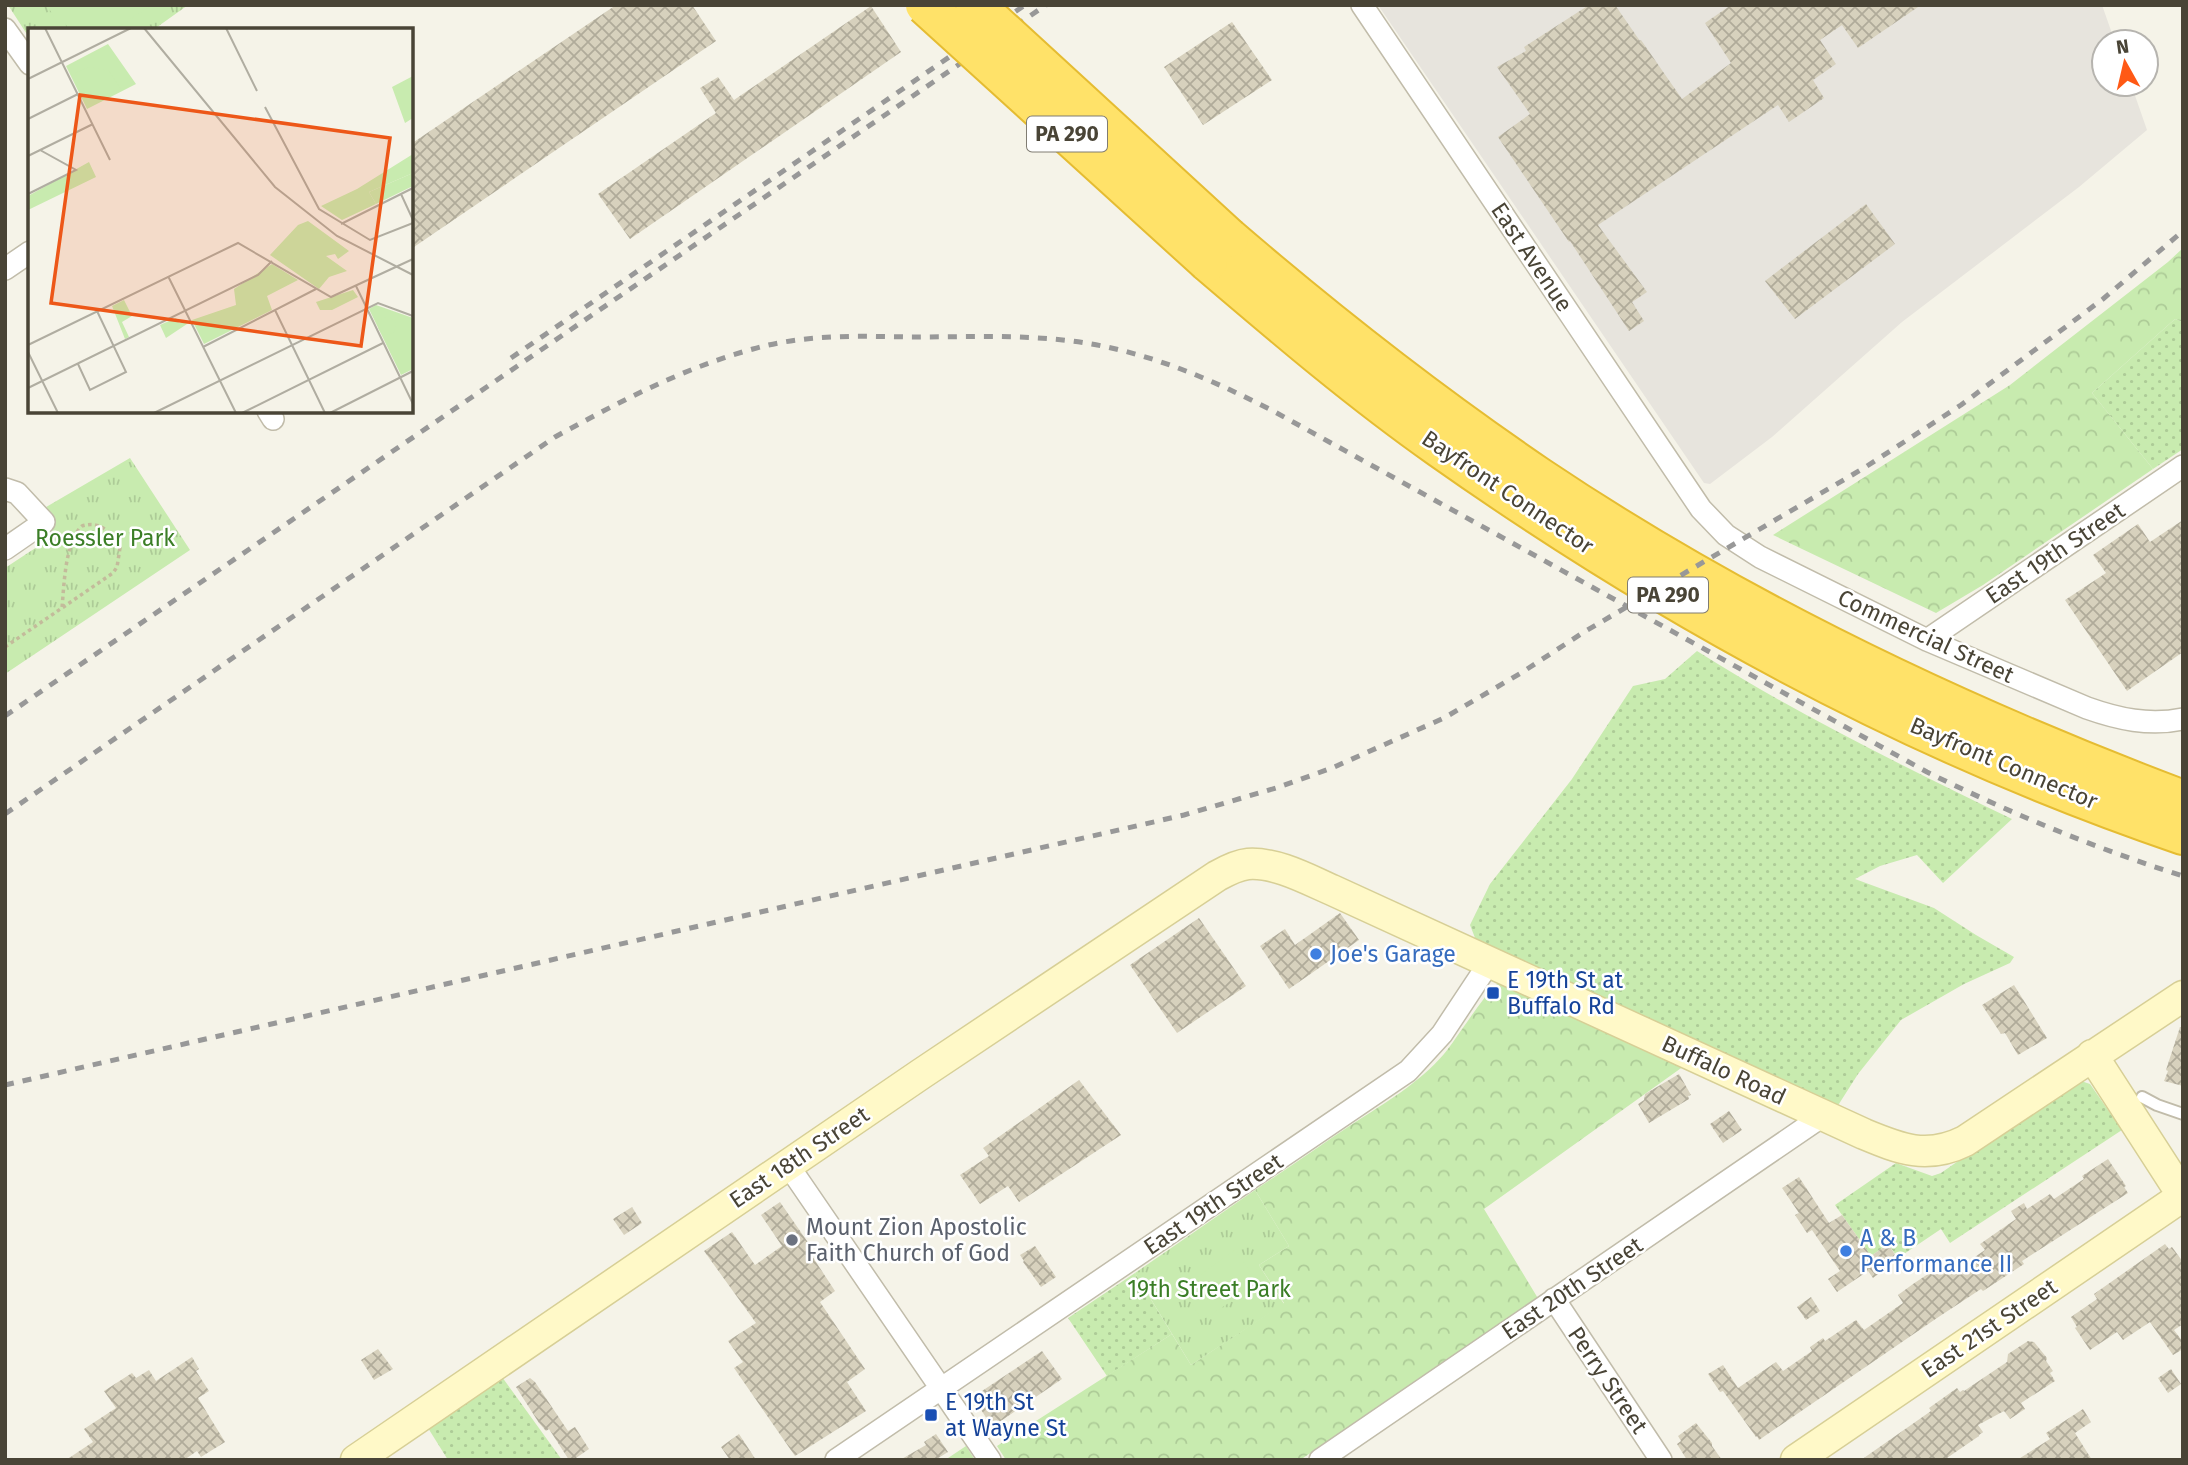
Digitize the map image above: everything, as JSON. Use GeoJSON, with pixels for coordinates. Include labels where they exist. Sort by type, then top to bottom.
{"type":"FeatureCollection","features":[{"type":"Feature","properties":{"kind":"highway","name":"Bayfront Connector"},"geometry":{"type":"LineString","coordinates":[[925,5],[1218,250],[1356,344],[1460,422],[1541,478],[1726,591],[1825,645],[2031,741],[2183,800]]}},
{"type":"Feature","properties":{"kind":"highway","name":"Bayfront Connector"},"geometry":{"type":"LineString","coordinates":[[975,5],[1330,365],[1438,447],[1545,520],[1685,606],[1803,671],[1917,727],[2039,781],[2183,835]]}},
{"type":"Feature","properties":{"kind":"main road","name":"Buffalo Road"},"geometry":{"type":"LineString","coordinates":[[1247,864],[1285,871],[1321,885],[1876,1139],[1910,1151],[1939,1150],[1965,1141],[2183,996]]}},
{"type":"Feature","properties":{"kind":"main road","name":"East 18th Street"},"geometry":{"type":"LineString","coordinates":[[356,1460],[1217,876],[1247,864]]}},
{"type":"Feature","properties":{"kind":"main road"},"geometry":{"type":"LineString","coordinates":[[2092,1055],[2183,1196]]}},
{"type":"Feature","properties":{"kind":"main road","name":"East 21st Street"},"geometry":{"type":"LineString","coordinates":[[1796,1460],[2183,1196]]}},
{"type":"Feature","properties":{"kind":"street","name":"East Avenue"},"geometry":{"type":"LineString","coordinates":[[1362,5],[1701,509]]}},
{"type":"Feature","properties":{"kind":"street"},"geometry":{"type":"LineString","coordinates":[[5,29],[28,61]]}},
{"type":"Feature","properties":{"kind":"street"},"geometry":{"type":"LineString","coordinates":[[5,268],[28,253]]}},
{"type":"Feature","properties":{"kind":"street","name":"East 19th Street"},"geometry":{"type":"LineString","coordinates":[[1927,640],[2183,466]]}},
{"type":"Feature","properties":{"kind":"street"},"geometry":{"type":"LineString","coordinates":[[5,489],[17,494],[44,522],[5,549]]}},
{"type":"Feature","properties":{"kind":"street","name":"Commercial Street"},"geometry":{"type":"LineString","coordinates":[[1701,509],[1726,535],[1760,557],[1927,640],[2105,715],[2137,721],[2177,720]]}},
{"type":"Feature","properties":{"kind":"street","name":"East 19th Street"},"geometry":{"type":"LineString","coordinates":[[836,1460],[1408,1071],[1442,1034],[1489,963]]}},
{"type":"Feature","properties":{"kind":"street","name":"East 20th Street"},"geometry":{"type":"LineString","coordinates":[[1320,1460],[1824,1115]]}},
{"type":"Feature","properties":{"kind":"street"},"geometry":{"type":"LineString","coordinates":[[788,1165],[990,1460]]}},
{"type":"Feature","properties":{"kind":"street","name":"Perry Street"},"geometry":{"type":"LineString","coordinates":[[1554,1299],[1661,1460]]}},
{"type":"Feature","properties":{"kind":"lane"},"geometry":{"type":"LineString","coordinates":[[2141,1097],[2183,1114]]}},
{"type":"Feature","properties":{"kind":"path"},"geometry":{"type":"LineString","coordinates":[[5,647],[62,608],[113,573],[117,567],[120,548],[113,536],[103,527],[95,524],[82,526],[74,536],[62,608]]}},
{"type":"Feature","properties":{"kind":"shaded area"},"geometry":{"type":"Polygon","coordinates":[[[1378,5],[2102,5],[2110,28],[2090,28],[2090,98],[2136,98],[2147,130],[2079,187],[1902,322],[1772,437],[1710,484],[1704,483],[1378,5]]]}},
{"type":"Feature","properties":{"kind":"green space"},"geometry":{"type":"Polygon","coordinates":[[[8,5],[188,5],[156,28],[28,28],[28,36],[8,5]]]}},
{"type":"Feature","properties":{"kind":"green space"},"geometry":{"type":"Polygon","coordinates":[[[47,5],[152,5],[117,28],[68,28],[65,23],[57,22],[47,5]]]}},
{"type":"Feature","properties":{"kind":"green space"},"geometry":{"type":"Polygon","coordinates":[[[2183,248],[2183,322],[2175,319],[2092,393],[2153,469],[1983,585],[1936,613],[1773,535],[2010,385],[2183,248]]]}},
{"type":"Feature","properties":{"kind":"green space"},"geometry":{"type":"Polygon","coordinates":[[[2175,319],[2183,322],[2183,449],[2153,469],[2092,393],[2175,319]]]}},
{"type":"Feature","properties":{"kind":"green space","name":"Roessler Park"},"geometry":{"type":"Polygon","coordinates":[[[130,458],[190,550],[5,674],[5,568],[46,541],[41,510],[130,458]]]}},
{"type":"Feature","properties":{"kind":"green space"},"geometry":{"type":"Polygon","coordinates":[[[1697,651],[1813,719],[2012,819],[1943,883],[1917,855],[1880,866],[1855,879],[1934,908],[2014,957],[2010,963],[1964,984],[1901,1020],[1858,1074],[1837,1107],[1477,943],[1470,925],[1490,884],[1572,779],[1633,686],[1665,679],[1697,651]]]}},
{"type":"Feature","properties":{"kind":"green space"},"geometry":{"type":"Polygon","coordinates":[[[1499,983],[1684,1066],[1484,1209],[1539,1300],[1300,1460],[1006,1460],[997,1446],[1172,1334],[1191,1365],[1284,1303],[1259,1265],[1289,1246],[1255,1190],[1390,1100],[1424,1074],[1444,1054],[1487,994],[1499,983]]]}},
{"type":"Feature","properties":{"kind":"green space"},"geometry":{"type":"Polygon","coordinates":[[[2078,1080],[2090,1084],[2122,1130],[1950,1243],[1941,1229],[1898,1258],[1888,1244],[1871,1256],[1835,1205],[1896,1163],[1932,1176],[1941,1173],[2078,1080]]]}},
{"type":"Feature","properties":{"kind":"green space","name":"19th Street Park"},"geometry":{"type":"Polygon","coordinates":[[[1255,1190],[1289,1246],[1259,1265],[1284,1304],[1191,1365],[1135,1273],[1255,1190]]]}},
{"type":"Feature","properties":{"kind":"green space"},"geometry":{"type":"Polygon","coordinates":[[[1235,1250],[1259,1284],[1202,1320],[1182,1288],[1235,1250]]]}},
{"type":"Feature","properties":{"kind":"green space"},"geometry":{"type":"Polygon","coordinates":[[[1135,1273],[1172,1334],[1107,1376],[1068,1318],[1135,1273]]]}},
{"type":"Feature","properties":{"kind":"green space"},"geometry":{"type":"Polygon","coordinates":[[[502,1377],[562,1460],[448,1460],[428,1428],[502,1377]]]}},
{"type":"Feature","properties":{"kind":"green space"},"geometry":{"type":"Polygon","coordinates":[[[966,1446],[975,1460],[945,1460],[966,1446]]]}},
{"type":"Feature","properties":{"kind":"building"},"geometry":{"type":"Polygon","coordinates":[[[616,5],[692,5],[716,41],[413,248],[413,143],[616,5]]]}},
{"type":"Feature","properties":{"kind":"building"},"geometry":{"type":"Polygon","coordinates":[[[1589,5],[1615,5],[1682,99],[1731,63],[1705,23],[1731,5],[1921,5],[1858,48],[1842,25],[1820,40],[1836,64],[1813,80],[1824,98],[1789,122],[1778,105],[1598,225],[1647,292],[1632,302],[1644,321],[1629,331],[1498,137],[1530,114],[1497,67],[1526,51],[1524,47],[1589,5]]]}},
{"type":"Feature","properties":{"kind":"building"},"geometry":{"type":"Polygon","coordinates":[[[871,6],[901,52],[630,239],[598,194],[716,113],[700,88],[718,77],[734,100],[871,6]]]}},
{"type":"Feature","properties":{"kind":"building"},"geometry":{"type":"Polygon","coordinates":[[[1232,22],[1272,80],[1203,125],[1164,67],[1232,22]]]}},
{"type":"Feature","properties":{"kind":"building"},"geometry":{"type":"Polygon","coordinates":[[[1866,204],[1895,244],[1795,319],[1765,281],[1866,204]]]}},
{"type":"Feature","properties":{"kind":"building"},"geometry":{"type":"Polygon","coordinates":[[[2183,520],[2183,652],[2127,691],[2065,600],[2106,573],[2093,555],[2138,524],[2150,542],[2183,520]]]}},
{"type":"Feature","properties":{"kind":"building"},"geometry":{"type":"Polygon","coordinates":[[[1340,913],[1359,940],[1289,989],[1260,946],[1285,929],[1295,945],[1340,913]]]}},
{"type":"Feature","properties":{"kind":"building"},"geometry":{"type":"Polygon","coordinates":[[[1199,918],[1246,986],[1177,1033],[1130,965],[1199,918]]]}},
{"type":"Feature","properties":{"kind":"building"},"geometry":{"type":"Polygon","coordinates":[[[2014,985],[2047,1038],[2018,1055],[2005,1033],[2001,1034],[1982,1005],[2014,985]]]}},
{"type":"Feature","properties":{"kind":"building"},"geometry":{"type":"Polygon","coordinates":[[[2180,1027],[2183,1027],[2183,1086],[2164,1081],[2180,1027]]]}},
{"type":"Feature","properties":{"kind":"building"},"geometry":{"type":"Polygon","coordinates":[[[1679,1074],[1691,1095],[1688,1096],[1689,1099],[1649,1123],[1638,1104],[1644,1100],[1645,1094],[1679,1074]]]}},
{"type":"Feature","properties":{"kind":"building"},"geometry":{"type":"Polygon","coordinates":[[[1079,1080],[1121,1135],[1019,1202],[1008,1186],[980,1204],[960,1175],[989,1156],[983,1148],[1079,1080]]]}},
{"type":"Feature","properties":{"kind":"building"},"geometry":{"type":"Polygon","coordinates":[[[1729,1111],[1742,1130],[1723,1143],[1710,1124],[1729,1111]]]}},
{"type":"Feature","properties":{"kind":"building"},"geometry":{"type":"Polygon","coordinates":[[[2108,1159],[2128,1193],[2022,1261],[2024,1264],[1937,1318],[1759,1440],[1708,1374],[1723,1365],[1738,1388],[1776,1362],[1783,1371],[1812,1351],[1810,1347],[1823,1338],[1825,1341],[1856,1320],[1864,1330],[1903,1303],[1898,1295],[1940,1266],[1945,1274],[1950,1271],[1951,1273],[1985,1250],[1980,1244],[2016,1219],[2011,1211],[2024,1203],[2027,1209],[2050,1194],[2054,1199],[2108,1159]]]}},
{"type":"Feature","properties":{"kind":"building"},"geometry":{"type":"Polygon","coordinates":[[[1799,1177],[1829,1223],[1842,1215],[1871,1256],[1888,1244],[1898,1259],[1873,1278],[1868,1271],[1837,1292],[1828,1279],[1840,1271],[1812,1230],[1807,1233],[1795,1215],[1799,1213],[1782,1188],[1799,1177]]]}},
{"type":"Feature","properties":{"kind":"building"},"geometry":{"type":"Polygon","coordinates":[[[780,1202],[816,1254],[812,1256],[835,1291],[820,1302],[865,1369],[847,1382],[866,1411],[795,1456],[734,1368],[743,1362],[728,1341],[756,1323],[704,1251],[732,1232],[755,1265],[782,1246],[761,1215],[780,1202]]]}},
{"type":"Feature","properties":{"kind":"building"},"geometry":{"type":"Polygon","coordinates":[[[632,1207],[642,1223],[624,1235],[613,1219],[632,1207]]]}},
{"type":"Feature","properties":{"kind":"building"},"geometry":{"type":"Polygon","coordinates":[[[2165,1244],[2169,1249],[2172,1247],[2183,1262],[2183,1324],[2174,1330],[2183,1342],[2183,1349],[2173,1355],[2150,1322],[2123,1340],[2117,1332],[2090,1350],[2071,1317],[2097,1299],[2094,1294],[2165,1244]]]}},
{"type":"Feature","properties":{"kind":"building"},"geometry":{"type":"Polygon","coordinates":[[[1035,1246],[1056,1277],[1041,1287],[1020,1255],[1035,1246]]]}},
{"type":"Feature","properties":{"kind":"building"},"geometry":{"type":"Polygon","coordinates":[[[1811,1297],[1820,1311],[1806,1320],[1797,1307],[1811,1297]]]}},
{"type":"Feature","properties":{"kind":"building"},"geometry":{"type":"Polygon","coordinates":[[[2028,1341],[2034,1342],[2047,1358],[2055,1381],[2021,1403],[2025,1409],[2010,1419],[2004,1411],[1978,1425],[1983,1432],[1944,1460],[1861,1460],[1931,1411],[1929,1408],[1957,1388],[1960,1392],[1964,1391],[2007,1362],[2008,1354],[2028,1341]]]}},
{"type":"Feature","properties":{"kind":"building"},"geometry":{"type":"Polygon","coordinates":[[[378,1349],[393,1369],[374,1380],[361,1360],[378,1349]]]}},
{"type":"Feature","properties":{"kind":"building"},"geometry":{"type":"Polygon","coordinates":[[[1042,1351],[1062,1379],[992,1427],[973,1397],[1042,1351]]]}},
{"type":"Feature","properties":{"kind":"building"},"geometry":{"type":"Polygon","coordinates":[[[192,1357],[199,1369],[196,1371],[209,1391],[198,1398],[225,1442],[201,1457],[197,1451],[184,1460],[66,1460],[93,1442],[84,1429],[116,1408],[104,1391],[132,1373],[136,1378],[149,1370],[156,1381],[192,1357]]]}},
{"type":"Feature","properties":{"kind":"building"},"geometry":{"type":"Polygon","coordinates":[[[2171,1369],[2181,1384],[2168,1393],[2158,1378],[2171,1369]]]}},
{"type":"Feature","properties":{"kind":"building"},"geometry":{"type":"Polygon","coordinates":[[[530,1378],[568,1431],[575,1427],[589,1449],[573,1460],[569,1460],[549,1429],[546,1431],[539,1423],[516,1387],[530,1378]]]}},
{"type":"Feature","properties":{"kind":"building"},"geometry":{"type":"Polygon","coordinates":[[[2083,1409],[2091,1422],[2075,1433],[2092,1460],[2017,1460],[2050,1439],[2046,1433],[2083,1409]]]}},
{"type":"Feature","properties":{"kind":"building"},"geometry":{"type":"Polygon","coordinates":[[[1696,1423],[1722,1460],[1687,1460],[1677,1444],[1681,1441],[1678,1436],[1696,1423]]]}},
{"type":"Feature","properties":{"kind":"building"},"geometry":{"type":"Polygon","coordinates":[[[739,1434],[756,1460],[730,1460],[721,1447],[739,1434]]]}},
{"type":"Feature","properties":{"kind":"building"},"geometry":{"type":"Polygon","coordinates":[[[936,1434],[948,1452],[935,1460],[900,1460],[926,1445],[924,1442],[936,1434]]]}},
{"type":"Feature","properties":{"kind":"railway"},"geometry":{"type":"LineString","coordinates":[[511,358],[1025,5]]}},
{"type":"Feature","properties":{"kind":"railway"},"geometry":{"type":"LineString","coordinates":[[5,716],[1046,5]]}},
{"type":"Feature","properties":{"kind":"railway"},"geometry":{"type":"LineString","coordinates":[[5,1085],[1184,815],[1276,788],[1332,768],[1444,718],[1584,632],[1864,468],[1961,405],[2103,299],[2183,231]]}},
{"type":"Feature","properties":{"kind":"railway"},"geometry":{"type":"LineString","coordinates":[[5,814],[555,437],[652,387],[753,349],[812,338],[1010,337],[1083,343],[1129,352],[1172,366],[1234,392],[1275,412],[1927,772],[2053,829],[2183,876]]}},
{"type":"Feature","properties":{"kind":"place","name":"Joe's Garage"},"geometry":{"type":"Point","coordinates":[1316,954]}},
{"type":"Feature","properties":{"kind":"place","name":"E 19th St at Buffalo Rd"},"geometry":{"type":"Point","coordinates":[1493,993]}},
{"type":"Feature","properties":{"kind":"place","name":"Mount Zion Apostolic Faith Church of God"},"geometry":{"type":"Point","coordinates":[792,1240]}},
{"type":"Feature","properties":{"kind":"place","name":"A & B Performance II"},"geometry":{"type":"Point","coordinates":[1846,1251]}},
{"type":"Feature","properties":{"kind":"place","name":"E 19th St at Wayne St"},"geometry":{"type":"Point","coordinates":[931,1415]}}]}
